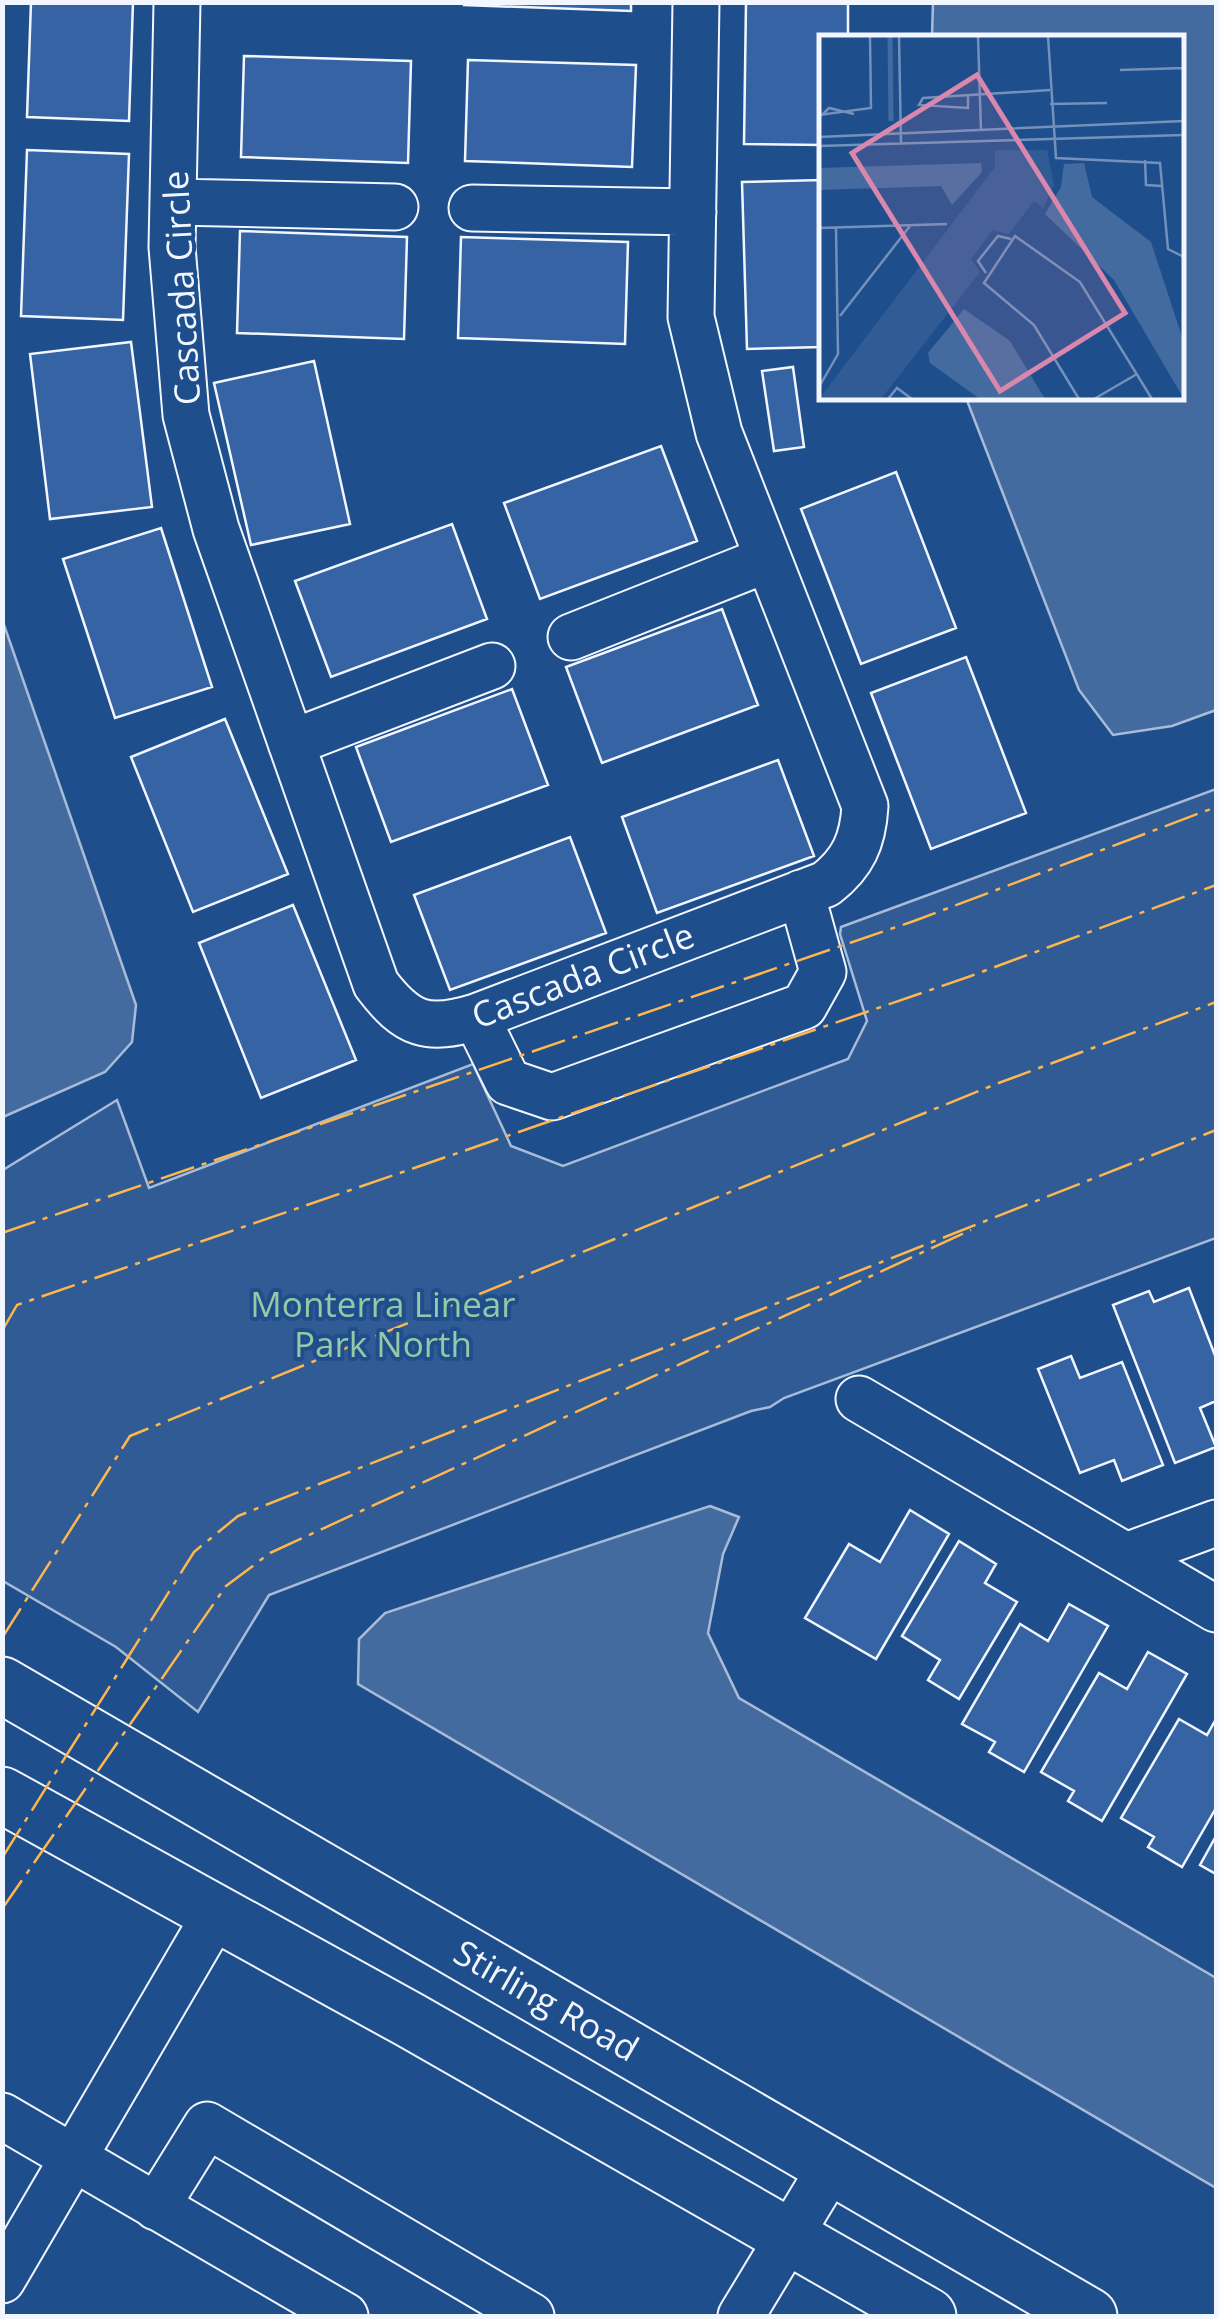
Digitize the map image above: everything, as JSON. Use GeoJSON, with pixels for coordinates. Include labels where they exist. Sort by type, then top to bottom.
{"type":"FeatureCollection","features":[{"type":"Feature","properties":{"kind":"main road","name":"Stirling Road"},"geometry":{"type":"LineString","coordinates":[[2,1685],[1088,2316]]}},
{"type":"Feature","properties":{"kind":"main road"},"geometry":{"type":"LineString","coordinates":[[2,1795],[217,1912],[928,2316]]}},
{"type":"Feature","properties":{"kind":"street","name":"Cascada Circle"},"geometry":{"type":"LineString","coordinates":[[177,2],[172,248],[186,415],[216,529],[376,984],[390,1003],[413,1020],[436,1027],[476,1017],[826,884],[848,863],[864,830],[865,806],[719,433],[691,316],[696,2]]}},
{"type":"Feature","properties":{"kind":"street"},"geometry":{"type":"LineString","coordinates":[[174,202],[395,207]]}},
{"type":"Feature","properties":{"kind":"street"},"geometry":{"type":"LineString","coordinates":[[472,208],[693,212]]}},
{"type":"Feature","properties":{"kind":"street"},"geometry":{"type":"LineString","coordinates":[[571,637],[768,559]]}},
{"type":"Feature","properties":{"kind":"street"},"geometry":{"type":"LineString","coordinates":[[291,742],[492,666]]}},
{"type":"Feature","properties":{"kind":"street"},"geometry":{"type":"LineString","coordinates":[[476,1017],[508,1082],[552,1097],[804,1006],[823,972],[801,892]]}},
{"type":"Feature","properties":{"kind":"street"},"geometry":{"type":"LineString","coordinates":[[860,1400],[1216,1608]]}},
{"type":"Feature","properties":{"kind":"street"},"geometry":{"type":"LineString","coordinates":[[1126,1556],[1216,1523]]}},
{"type":"Feature","properties":{"kind":"street"},"geometry":{"type":"LineString","coordinates":[[2,2280],[217,1912]]}},
{"type":"Feature","properties":{"kind":"street"},"geometry":{"type":"LineString","coordinates":[[2,2116],[345,2316]]}},
{"type":"Feature","properties":{"kind":"street"},"geometry":{"type":"LineString","coordinates":[[156,2207],[206,2125],[530,2316]]}},
{"type":"Feature","properties":{"kind":"street"},"geometry":{"type":"LineString","coordinates":[[742,2316],[831,2167]]}},
{"type":"Feature","properties":{"kind":"shaded area"},"geometry":{"type":"Polygon","coordinates":[[[933,3],[1216,3],[1216,710],[1172,726],[1113,735],[1079,690],[967,400],[1184,400],[1184,35],[932,35],[933,3]]]}},
{"type":"Feature","properties":{"kind":"shaded area"},"geometry":{"type":"Polygon","coordinates":[[[3,622],[136,1005],[132,1042],[105,1072],[3,1117],[3,622]]]}},
{"type":"Feature","properties":{"kind":"shaded area","name":"Monterra Linear Park North"},"geometry":{"type":"Polygon","coordinates":[[[1216,789],[1216,1238],[269,1595],[198,1712],[116,1647],[3,1581],[3,1170],[117,1100],[149,1188],[473,1064],[511,1146],[563,1166],[848,1059],[867,1021],[841,927],[1216,789]]]}},
{"type":"Feature","properties":{"kind":"shaded area"},"geometry":{"type":"Polygon","coordinates":[[[710,1506],[739,1517],[723,1554],[708,1633],[739,1698],[1216,1978],[1216,2188],[358,1684],[359,1639],[385,1613],[710,1506]]]}},
{"type":"Feature","properties":{"kind":"building"},"geometry":{"type":"Polygon","coordinates":[[[31,2],[133,2],[129,121],[27,117],[31,2]]]}},
{"type":"Feature","properties":{"kind":"building"},"geometry":{"type":"Polygon","coordinates":[[[631,2],[631,11],[464,5],[631,2]]]}},
{"type":"Feature","properties":{"kind":"building"},"geometry":{"type":"Polygon","coordinates":[[[746,2],[848,2],[848,35],[819,35],[819,145],[744,144],[746,2]]]}},
{"type":"Feature","properties":{"kind":"building"},"geometry":{"type":"Polygon","coordinates":[[[244,56],[411,61],[408,163],[241,157],[244,56]]]}},
{"type":"Feature","properties":{"kind":"building"},"geometry":{"type":"Polygon","coordinates":[[[468,60],[636,65],[632,167],[465,161],[468,60]]]}},
{"type":"Feature","properties":{"kind":"building"},"geometry":{"type":"Polygon","coordinates":[[[27,150],[129,154],[123,320],[21,316],[27,150]]]}},
{"type":"Feature","properties":{"kind":"building"},"geometry":{"type":"Polygon","coordinates":[[[819,180],[819,347],[747,349],[742,182],[819,180]]]}},
{"type":"Feature","properties":{"kind":"building"},"geometry":{"type":"Polygon","coordinates":[[[240,231],[407,237],[404,339],[237,333],[240,231]]]}},
{"type":"Feature","properties":{"kind":"building"},"geometry":{"type":"Polygon","coordinates":[[[461,237],[628,242],[625,344],[458,338],[461,237]]]}},
{"type":"Feature","properties":{"kind":"building"},"geometry":{"type":"Polygon","coordinates":[[[131,342],[152,507],[50,519],[30,354],[131,342]]]}},
{"type":"Feature","properties":{"kind":"building"},"geometry":{"type":"Polygon","coordinates":[[[314,361],[350,524],[251,545],[214,383],[314,361]]]}},
{"type":"Feature","properties":{"kind":"building"},"geometry":{"type":"Polygon","coordinates":[[[793,367],[804,447],[774,451],[762,371],[793,367]]]}},
{"type":"Feature","properties":{"kind":"building"},"geometry":{"type":"Polygon","coordinates":[[[661,446],[697,541],[540,599],[504,503],[661,446]]]}},
{"type":"Feature","properties":{"kind":"building"},"geometry":{"type":"Polygon","coordinates":[[[896,472],[956,628],[861,664],[801,509],[896,472]]]}},
{"type":"Feature","properties":{"kind":"building"},"geometry":{"type":"Polygon","coordinates":[[[452,524],[487,619],[331,677],[295,581],[452,524]]]}},
{"type":"Feature","properties":{"kind":"building"},"geometry":{"type":"Polygon","coordinates":[[[161,528],[212,687],[115,718],[63,559],[161,528]]]}},
{"type":"Feature","properties":{"kind":"building"},"geometry":{"type":"Polygon","coordinates":[[[722,609],[758,705],[602,763],[566,667],[722,609]]]}},
{"type":"Feature","properties":{"kind":"building"},"geometry":{"type":"Polygon","coordinates":[[[966,657],[1026,813],[931,849],[871,693],[966,657]]]}},
{"type":"Feature","properties":{"kind":"building"},"geometry":{"type":"Polygon","coordinates":[[[512,689],[548,785],[391,842],[356,747],[512,689]]]}},
{"type":"Feature","properties":{"kind":"building"},"geometry":{"type":"Polygon","coordinates":[[[225,719],[288,874],[193,912],[131,757],[225,719]]]}},
{"type":"Feature","properties":{"kind":"building"},"geometry":{"type":"Polygon","coordinates":[[[778,760],[814,856],[657,913],[622,817],[778,760]]]}},
{"type":"Feature","properties":{"kind":"building"},"geometry":{"type":"Polygon","coordinates":[[[570,837],[606,933],[450,990],[414,895],[570,837]]]}},
{"type":"Feature","properties":{"kind":"building"},"geometry":{"type":"Polygon","coordinates":[[[293,905],[356,1060],[261,1098],[199,943],[293,905]]]}},
{"type":"Feature","properties":{"kind":"building"},"geometry":{"type":"Polygon","coordinates":[[[1189,1288],[1216,1358],[1216,1401],[1200,1408],[1216,1447],[1175,1463],[1113,1305],[1149,1291],[1154,1302],[1189,1288]]]}},
{"type":"Feature","properties":{"kind":"building"},"geometry":{"type":"Polygon","coordinates":[[[1071,1356],[1080,1378],[1122,1362],[1163,1465],[1122,1481],[1114,1460],[1080,1473],[1038,1369],[1071,1356]]]}},
{"type":"Feature","properties":{"kind":"building"},"geometry":{"type":"Polygon","coordinates":[[[910,1510],[949,1534],[876,1659],[805,1618],[849,1544],[880,1562],[910,1510]]]}},
{"type":"Feature","properties":{"kind":"building"},"geometry":{"type":"Polygon","coordinates":[[[959,1541],[996,1564],[985,1583],[1017,1602],[959,1699],[928,1680],[940,1660],[902,1636],[959,1541]]]}},
{"type":"Feature","properties":{"kind":"building"},"geometry":{"type":"Polygon","coordinates":[[[1069,1604],[1108,1626],[1024,1772],[989,1752],[995,1742],[962,1724],[1020,1624],[1048,1641],[1069,1604]]]}},
{"type":"Feature","properties":{"kind":"building"},"geometry":{"type":"Polygon","coordinates":[[[1148,1652],[1187,1674],[1102,1821],[1068,1801],[1074,1791],[1041,1772],[1099,1673],[1127,1689],[1148,1652]]]}},
{"type":"Feature","properties":{"kind":"building"},"geometry":{"type":"Polygon","coordinates":[[[1179,1719],[1207,1735],[1216,1719],[1216,1808],[1182,1867],[1148,1847],[1154,1837],[1121,1818],[1179,1719]]]}},
{"type":"Feature","properties":{"kind":"building"},"geometry":{"type":"Polygon","coordinates":[[[1216,1836],[1216,1874],[1200,1865],[1216,1836]]]}},
{"type":"Feature","properties":{"kind":"power"},"geometry":{"type":"LineString","coordinates":[[2,1233],[914,921],[1216,807]]}},
{"type":"Feature","properties":{"kind":"power"},"geometry":{"type":"LineString","coordinates":[[2,1331],[17,1305],[968,977],[1216,885]]}},
{"type":"Feature","properties":{"kind":"power"},"geometry":{"type":"LineString","coordinates":[[2,1638],[130,1436],[996,1084],[1216,1002]]}},
{"type":"Feature","properties":{"kind":"power"},"geometry":{"type":"LineString","coordinates":[[2,1858],[194,1552],[238,1516],[1216,1130]]}},
{"type":"Feature","properties":{"kind":"power"},"geometry":{"type":"LineString","coordinates":[[2,1909],[226,1586],[270,1553],[971,1230]]}}]}
